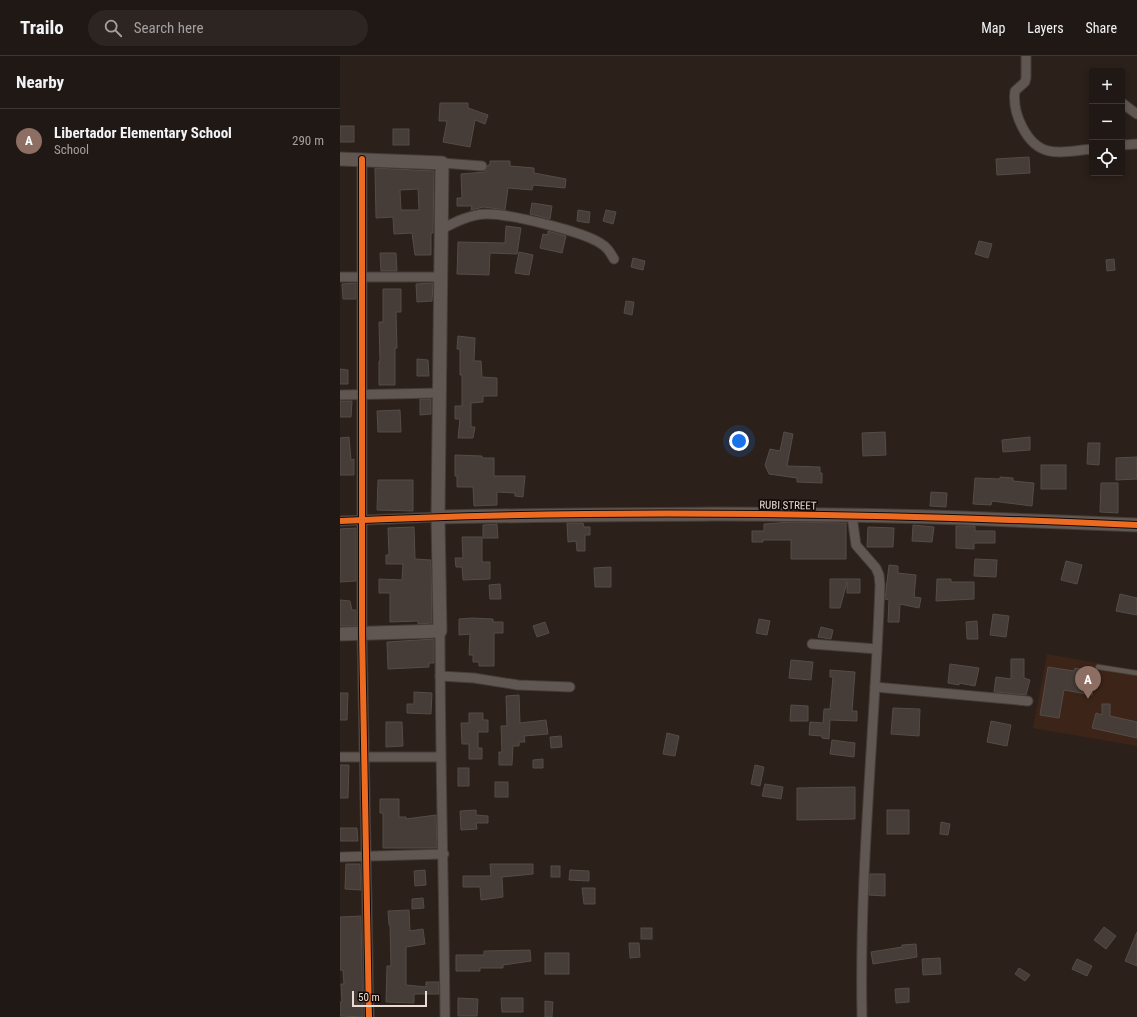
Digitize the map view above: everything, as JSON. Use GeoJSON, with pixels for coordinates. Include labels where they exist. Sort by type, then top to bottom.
{"type":"FeatureCollection","features":[{"type":"Feature","properties":{"kind":"street"},"geometry":{"type":"LineString","coordinates":[[1026,56],[1026,78],[1025,82],[1016,92],[1014,105],[1025,131],[1038,146],[1047,151],[1057,152],[1089,149]]}},
{"type":"Feature","properties":{"kind":"street"},"geometry":{"type":"LineString","coordinates":[[1123,104],[1137,114]]}},
{"type":"Feature","properties":{"kind":"street"},"geometry":{"type":"LineString","coordinates":[[1125,145],[1137,144]]}},
{"type":"Feature","properties":{"kind":"street"},"geometry":{"type":"LineString","coordinates":[[340,159],[482,166]]}},
{"type":"Feature","properties":{"kind":"street"},"geometry":{"type":"LineString","coordinates":[[362,159],[363,758],[367,857],[369,1017]]}},
{"type":"Feature","properties":{"kind":"street"},"geometry":{"type":"LineString","coordinates":[[442,163],[438,517],[440,757],[444,854],[445,1017]]}},
{"type":"Feature","properties":{"kind":"street"},"geometry":{"type":"LineString","coordinates":[[442,229],[461,219],[474,216],[494,215],[544,224],[589,237],[607,248],[614,259]]}},
{"type":"Feature","properties":{"kind":"street"},"geometry":{"type":"LineString","coordinates":[[340,277],[441,277]]}},
{"type":"Feature","properties":{"kind":"street"},"geometry":{"type":"LineString","coordinates":[[340,395],[440,393]]}},
{"type":"Feature","properties":{"kind":"street","name":"RUBI STREET"},"geometry":{"type":"LineString","coordinates":[[438,517],[638,514],[852,516],[960,518],[1137,525]]}},
{"type":"Feature","properties":{"kind":"street"},"geometry":{"type":"LineString","coordinates":[[852,516],[856,545],[868,558],[879,575],[877,649],[864,868],[861,956],[862,1017]]}},
{"type":"Feature","properties":{"kind":"street"},"geometry":{"type":"LineString","coordinates":[[340,521],[438,517]]}},
{"type":"Feature","properties":{"kind":"street"},"geometry":{"type":"LineString","coordinates":[[340,634],[440,631]]}},
{"type":"Feature","properties":{"kind":"street"},"geometry":{"type":"LineString","coordinates":[[812,644],[877,649]]}},
{"type":"Feature","properties":{"kind":"street"},"geometry":{"type":"LineString","coordinates":[[440,676],[474,678],[518,686],[570,687]]}},
{"type":"Feature","properties":{"kind":"street"},"geometry":{"type":"LineString","coordinates":[[875,687],[1028,701]]}},
{"type":"Feature","properties":{"kind":"street"},"geometry":{"type":"LineString","coordinates":[[340,757],[440,757]]}},
{"type":"Feature","properties":{"kind":"street"},"geometry":{"type":"LineString","coordinates":[[340,857],[444,854]]}},
{"type":"Feature","properties":{"kind":"lane"},"geometry":{"type":"LineString","coordinates":[[1098,668],[1137,673]]}},
{"type":"Feature","properties":{"kind":"shaded area"},"geometry":{"type":"Polygon","coordinates":[[[1047,654],[1137,670],[1137,746],[1033,728],[1047,654]]]}},
{"type":"Feature","properties":{"kind":"building"},"geometry":{"type":"Polygon","coordinates":[[[440,103],[468,103],[468,108],[488,115],[485,124],[475,120],[470,147],[443,142],[447,121],[439,121],[440,103]]]}},
{"type":"Feature","properties":{"kind":"building"},"geometry":{"type":"Polygon","coordinates":[[[340,126],[354,126],[354,142],[340,142],[340,126]]]}},
{"type":"Feature","properties":{"kind":"building"},"geometry":{"type":"Polygon","coordinates":[[[393,129],[409,129],[409,145],[393,145],[393,129]]]}},
{"type":"Feature","properties":{"kind":"building"},"geometry":{"type":"Polygon","coordinates":[[[1029,157],[1030,173],[997,175],[996,159],[1029,157]]]}},
{"type":"Feature","properties":{"kind":"building"},"geometry":{"type":"Polygon","coordinates":[[[490,161],[510,161],[510,166],[534,168],[534,173],[566,179],[565,188],[533,185],[532,190],[508,188],[505,210],[484,207],[471,210],[472,206],[457,206],[457,198],[462,198],[461,174],[485,172],[488,165],[490,165],[490,161]]]}},
{"type":"Feature","properties":{"kind":"building"},"geometry":{"type":"Polygon","coordinates":[[[375,168],[434,171],[433,233],[431,233],[431,255],[415,255],[412,233],[394,234],[393,217],[376,218],[375,168]],[[418,189],[400,190],[401,210],[419,210],[418,189]]]}},
{"type":"Feature","properties":{"kind":"building"},"geometry":{"type":"Polygon","coordinates":[[[532,203],[552,206],[550,219],[530,214],[532,203]]]}},
{"type":"Feature","properties":{"kind":"building"},"geometry":{"type":"Polygon","coordinates":[[[578,210],[590,212],[589,223],[577,221],[578,210]]]}},
{"type":"Feature","properties":{"kind":"building"},"geometry":{"type":"Polygon","coordinates":[[[606,210],[616,212],[613,224],[603,221],[606,210]]]}},
{"type":"Feature","properties":{"kind":"building"},"geometry":{"type":"Polygon","coordinates":[[[506,226],[521,228],[517,254],[490,253],[489,275],[457,274],[458,242],[505,243],[506,226]]]}},
{"type":"Feature","properties":{"kind":"building"},"geometry":{"type":"Polygon","coordinates":[[[548,231],[566,236],[562,253],[540,248],[543,234],[548,235],[548,231]]]}},
{"type":"Feature","properties":{"kind":"building"},"geometry":{"type":"Polygon","coordinates":[[[979,241],[992,244],[988,258],[975,254],[979,241]]]}},
{"type":"Feature","properties":{"kind":"building"},"geometry":{"type":"Polygon","coordinates":[[[519,252],[533,255],[529,275],[515,273],[519,252]]]}},
{"type":"Feature","properties":{"kind":"building"},"geometry":{"type":"Polygon","coordinates":[[[380,253],[396,253],[397,271],[381,271],[380,253]]]}},
{"type":"Feature","properties":{"kind":"building"},"geometry":{"type":"Polygon","coordinates":[[[633,258],[645,261],[643,270],[631,267],[633,258]]]}},
{"type":"Feature","properties":{"kind":"building"},"geometry":{"type":"Polygon","coordinates":[[[1114,259],[1115,270],[1107,271],[1106,260],[1114,259]]]}},
{"type":"Feature","properties":{"kind":"building"},"geometry":{"type":"Polygon","coordinates":[[[356,283],[356,299],[343,299],[342,284],[356,283]]]}},
{"type":"Feature","properties":{"kind":"building"},"geometry":{"type":"Polygon","coordinates":[[[433,283],[432,301],[417,302],[416,284],[433,283]]]}},
{"type":"Feature","properties":{"kind":"building"},"geometry":{"type":"Polygon","coordinates":[[[383,289],[401,289],[401,312],[396,312],[397,348],[395,348],[395,385],[379,385],[379,322],[383,322],[383,289]]]}},
{"type":"Feature","properties":{"kind":"building"},"geometry":{"type":"Polygon","coordinates":[[[626,301],[634,302],[632,315],[624,313],[626,301]]]}},
{"type":"Feature","properties":{"kind":"building"},"geometry":{"type":"Polygon","coordinates":[[[458,336],[475,338],[474,361],[481,361],[482,377],[497,378],[497,396],[483,396],[483,402],[471,403],[471,427],[475,427],[473,438],[458,438],[460,419],[455,419],[455,406],[462,406],[462,375],[460,375],[460,349],[457,349],[458,336]]]}},
{"type":"Feature","properties":{"kind":"building"},"geometry":{"type":"Polygon","coordinates":[[[417,359],[428,360],[429,376],[417,376],[417,359]]]}},
{"type":"Feature","properties":{"kind":"building"},"geometry":{"type":"Polygon","coordinates":[[[340,369],[348,370],[348,384],[340,384],[340,369]]]}},
{"type":"Feature","properties":{"kind":"building"},"geometry":{"type":"Polygon","coordinates":[[[420,399],[431,399],[431,414],[420,415],[420,399]]]}},
{"type":"Feature","properties":{"kind":"building"},"geometry":{"type":"Polygon","coordinates":[[[340,401],[352,401],[351,417],[340,417],[340,401]]]}},
{"type":"Feature","properties":{"kind":"building"},"geometry":{"type":"Polygon","coordinates":[[[400,410],[401,432],[378,432],[377,411],[400,410]]]}},
{"type":"Feature","properties":{"kind":"building"},"geometry":{"type":"Polygon","coordinates":[[[784,432],[793,434],[787,466],[820,467],[820,473],[822,473],[822,483],[797,482],[797,478],[769,474],[765,465],[770,449],[780,451],[784,432]]]}},
{"type":"Feature","properties":{"kind":"building"},"geometry":{"type":"Polygon","coordinates":[[[885,432],[886,455],[863,456],[862,433],[885,432]]]}},
{"type":"Feature","properties":{"kind":"building"},"geometry":{"type":"Polygon","coordinates":[[[349,437],[351,460],[354,459],[354,475],[340,475],[340,438],[349,437]]]}},
{"type":"Feature","properties":{"kind":"building"},"geometry":{"type":"Polygon","coordinates":[[[1030,437],[1030,450],[1003,452],[1002,440],[1030,437]]]}},
{"type":"Feature","properties":{"kind":"building"},"geometry":{"type":"Polygon","coordinates":[[[1088,443],[1100,443],[1099,465],[1087,464],[1088,443]]]}},
{"type":"Feature","properties":{"kind":"building"},"geometry":{"type":"Polygon","coordinates":[[[455,455],[494,458],[494,476],[525,476],[523,497],[515,496],[515,493],[497,492],[497,505],[474,506],[473,487],[457,487],[457,476],[455,476],[455,455]]]}},
{"type":"Feature","properties":{"kind":"building"},"geometry":{"type":"Polygon","coordinates":[[[1137,457],[1137,479],[1116,480],[1116,458],[1137,457]]]}},
{"type":"Feature","properties":{"kind":"building"},"geometry":{"type":"Polygon","coordinates":[[[1041,465],[1066,465],[1066,489],[1041,489],[1041,465]]]}},
{"type":"Feature","properties":{"kind":"building"},"geometry":{"type":"Polygon","coordinates":[[[1000,477],[1013,478],[1013,481],[1034,483],[1032,506],[992,501],[991,505],[973,504],[975,478],[1000,479],[1000,477]]]}},
{"type":"Feature","properties":{"kind":"building"},"geometry":{"type":"Polygon","coordinates":[[[378,480],[413,480],[413,511],[377,510],[378,480]]]}},
{"type":"Feature","properties":{"kind":"building"},"geometry":{"type":"Polygon","coordinates":[[[1101,483],[1118,483],[1118,513],[1100,512],[1101,483]]]}},
{"type":"Feature","properties":{"kind":"building"},"geometry":{"type":"Polygon","coordinates":[[[931,492],[947,493],[946,507],[930,506],[931,492]]]}},
{"type":"Feature","properties":{"kind":"building"},"geometry":{"type":"Polygon","coordinates":[[[791,522],[846,523],[846,559],[791,559],[791,540],[763,540],[763,542],[752,542],[752,531],[764,531],[764,524],[791,522]]]}},
{"type":"Feature","properties":{"kind":"building"},"geometry":{"type":"Polygon","coordinates":[[[567,523],[583,523],[584,527],[590,527],[590,535],[585,535],[585,551],[577,551],[576,541],[568,542],[567,523]]]}},
{"type":"Feature","properties":{"kind":"building"},"geometry":{"type":"Polygon","coordinates":[[[497,524],[498,538],[483,538],[483,525],[497,524]]]}},
{"type":"Feature","properties":{"kind":"building"},"geometry":{"type":"Polygon","coordinates":[[[913,525],[934,527],[932,542],[912,541],[913,525]]]}},
{"type":"Feature","properties":{"kind":"building"},"geometry":{"type":"Polygon","coordinates":[[[956,526],[975,526],[975,531],[995,531],[995,543],[974,543],[974,549],[956,548],[956,526]]]}},
{"type":"Feature","properties":{"kind":"building"},"geometry":{"type":"Polygon","coordinates":[[[414,527],[415,559],[431,560],[432,623],[418,624],[418,621],[390,622],[390,593],[379,593],[379,579],[402,580],[403,564],[386,564],[386,555],[389,555],[388,528],[414,527]]]}},
{"type":"Feature","properties":{"kind":"building"},"geometry":{"type":"Polygon","coordinates":[[[868,527],[894,528],[893,547],[867,547],[868,527]]]}},
{"type":"Feature","properties":{"kind":"building"},"geometry":{"type":"Polygon","coordinates":[[[356,528],[356,581],[340,582],[340,529],[356,528]]]}},
{"type":"Feature","properties":{"kind":"building"},"geometry":{"type":"Polygon","coordinates":[[[462,537],[482,537],[482,562],[490,562],[490,579],[463,580],[462,567],[456,567],[455,558],[463,558],[462,537]]]}},
{"type":"Feature","properties":{"kind":"building"},"geometry":{"type":"Polygon","coordinates":[[[975,559],[997,560],[996,577],[974,576],[975,559]]]}},
{"type":"Feature","properties":{"kind":"building"},"geometry":{"type":"Polygon","coordinates":[[[1066,561],[1082,565],[1077,584],[1061,580],[1066,561]]]}},
{"type":"Feature","properties":{"kind":"building"},"geometry":{"type":"Polygon","coordinates":[[[889,565],[898,566],[898,573],[916,575],[914,597],[921,598],[919,608],[900,604],[899,622],[888,622],[889,600],[885,599],[889,565]]]}},
{"type":"Feature","properties":{"kind":"building"},"geometry":{"type":"Polygon","coordinates":[[[611,567],[611,587],[595,587],[594,568],[611,567]]]}},
{"type":"Feature","properties":{"kind":"building"},"geometry":{"type":"Polygon","coordinates":[[[830,579],[860,579],[860,593],[847,593],[847,582],[840,608],[830,608],[830,579]]]}},
{"type":"Feature","properties":{"kind":"building"},"geometry":{"type":"Polygon","coordinates":[[[937,579],[951,579],[951,582],[974,582],[974,599],[936,601],[937,579]]]}},
{"type":"Feature","properties":{"kind":"building"},"geometry":{"type":"Polygon","coordinates":[[[500,584],[501,599],[490,599],[489,585],[500,584]]]}},
{"type":"Feature","properties":{"kind":"building"},"geometry":{"type":"Polygon","coordinates":[[[1120,594],[1137,598],[1137,615],[1116,611],[1120,594]]]}},
{"type":"Feature","properties":{"kind":"building"},"geometry":{"type":"Polygon","coordinates":[[[340,600],[350,601],[352,610],[356,610],[356,626],[340,626],[340,600]]]}},
{"type":"Feature","properties":{"kind":"building"},"geometry":{"type":"Polygon","coordinates":[[[993,614],[1009,616],[1006,637],[990,635],[993,614]]]}},
{"type":"Feature","properties":{"kind":"building"},"geometry":{"type":"Polygon","coordinates":[[[459,619],[493,619],[493,622],[503,622],[503,633],[494,633],[494,666],[479,666],[479,662],[473,662],[473,655],[469,655],[470,634],[459,635],[459,619]]]}},
{"type":"Feature","properties":{"kind":"building"},"geometry":{"type":"Polygon","coordinates":[[[759,619],[770,621],[767,635],[756,633],[759,619]]]}},
{"type":"Feature","properties":{"kind":"building"},"geometry":{"type":"Polygon","coordinates":[[[977,621],[978,639],[967,639],[966,622],[977,621]]]}},
{"type":"Feature","properties":{"kind":"building"},"geometry":{"type":"Polygon","coordinates":[[[545,622],[549,633],[537,637],[533,626],[545,622]]]}},
{"type":"Feature","properties":{"kind":"building"},"geometry":{"type":"Polygon","coordinates":[[[821,627],[833,630],[831,639],[818,637],[821,627]]]}},
{"type":"Feature","properties":{"kind":"building"},"geometry":{"type":"Polygon","coordinates":[[[434,639],[434,663],[429,663],[429,667],[388,669],[387,642],[434,639]]]}},
{"type":"Feature","properties":{"kind":"building"},"geometry":{"type":"Polygon","coordinates":[[[1011,659],[1024,659],[1024,678],[1030,680],[1026,695],[994,692],[996,677],[1011,679],[1011,659]]]}},
{"type":"Feature","properties":{"kind":"building"},"geometry":{"type":"Polygon","coordinates":[[[791,660],[813,662],[811,680],[789,678],[791,660]]]}},
{"type":"Feature","properties":{"kind":"building"},"geometry":{"type":"Polygon","coordinates":[[[950,664],[979,668],[975,686],[959,683],[959,685],[948,683],[950,664]]]}},
{"type":"Feature","properties":{"kind":"building"},"geometry":{"type":"Polygon","coordinates":[[[1048,667],[1074,671],[1075,668],[1096,672],[1092,695],[1064,690],[1059,718],[1040,715],[1048,667]]]}},
{"type":"Feature","properties":{"kind":"building"},"geometry":{"type":"Polygon","coordinates":[[[830,670],[855,672],[852,711],[857,711],[857,721],[830,720],[829,739],[822,738],[822,736],[809,735],[810,722],[823,723],[824,709],[830,709],[833,677],[830,677],[830,670]]]}},
{"type":"Feature","properties":{"kind":"building"},"geometry":{"type":"Polygon","coordinates":[[[414,692],[432,693],[431,714],[407,713],[407,704],[414,704],[414,692]]]}},
{"type":"Feature","properties":{"kind":"building"},"geometry":{"type":"Polygon","coordinates":[[[340,693],[348,693],[347,720],[340,720],[340,693]]]}},
{"type":"Feature","properties":{"kind":"building"},"geometry":{"type":"Polygon","coordinates":[[[519,695],[520,723],[546,720],[548,734],[524,736],[525,742],[519,742],[519,746],[513,746],[512,765],[499,765],[499,752],[502,752],[501,726],[507,726],[506,696],[519,695]]]}},
{"type":"Feature","properties":{"kind":"building"},"geometry":{"type":"Polygon","coordinates":[[[1102,704],[1110,704],[1110,716],[1137,722],[1137,738],[1092,728],[1096,713],[1102,715],[1102,704]]]}},
{"type":"Feature","properties":{"kind":"building"},"geometry":{"type":"Polygon","coordinates":[[[791,705],[808,706],[808,721],[790,721],[791,705]]]}},
{"type":"Feature","properties":{"kind":"building"},"geometry":{"type":"Polygon","coordinates":[[[893,708],[920,709],[919,736],[891,734],[893,708]]]}},
{"type":"Feature","properties":{"kind":"building"},"geometry":{"type":"Polygon","coordinates":[[[469,713],[483,713],[483,720],[488,720],[488,732],[478,732],[478,748],[482,748],[482,759],[469,759],[469,744],[462,744],[461,723],[469,723],[469,713]]]}},
{"type":"Feature","properties":{"kind":"building"},"geometry":{"type":"Polygon","coordinates":[[[991,721],[1011,725],[1007,746],[987,742],[991,721]]]}},
{"type":"Feature","properties":{"kind":"building"},"geometry":{"type":"Polygon","coordinates":[[[386,722],[402,722],[403,746],[386,747],[386,722]]]}},
{"type":"Feature","properties":{"kind":"building"},"geometry":{"type":"Polygon","coordinates":[[[667,733],[679,736],[675,756],[663,754],[667,733]]]}},
{"type":"Feature","properties":{"kind":"building"},"geometry":{"type":"Polygon","coordinates":[[[561,736],[562,747],[551,748],[550,737],[561,736]]]}},
{"type":"Feature","properties":{"kind":"building"},"geometry":{"type":"Polygon","coordinates":[[[832,740],[855,743],[854,757],[830,754],[832,740]]]}},
{"type":"Feature","properties":{"kind":"building"},"geometry":{"type":"Polygon","coordinates":[[[543,759],[543,768],[533,768],[533,760],[543,759]]]}},
{"type":"Feature","properties":{"kind":"building"},"geometry":{"type":"Polygon","coordinates":[[[340,765],[349,765],[348,798],[340,798],[340,765]]]}},
{"type":"Feature","properties":{"kind":"building"},"geometry":{"type":"Polygon","coordinates":[[[755,765],[764,767],[760,786],[751,784],[755,765]]]}},
{"type":"Feature","properties":{"kind":"building"},"geometry":{"type":"Polygon","coordinates":[[[458,768],[469,768],[469,786],[458,786],[458,768]]]}},
{"type":"Feature","properties":{"kind":"building"},"geometry":{"type":"Polygon","coordinates":[[[495,782],[508,782],[508,797],[495,797],[495,782]]]}},
{"type":"Feature","properties":{"kind":"building"},"geometry":{"type":"Polygon","coordinates":[[[765,784],[783,787],[781,799],[762,796],[765,784]]]}},
{"type":"Feature","properties":{"kind":"building"},"geometry":{"type":"Polygon","coordinates":[[[855,787],[855,819],[797,820],[797,788],[855,787]]]}},
{"type":"Feature","properties":{"kind":"building"},"geometry":{"type":"Polygon","coordinates":[[[380,799],[399,799],[399,817],[406,817],[406,819],[436,815],[437,848],[383,848],[383,813],[380,813],[380,799]]]}},
{"type":"Feature","properties":{"kind":"building"},"geometry":{"type":"Polygon","coordinates":[[[476,810],[476,815],[488,816],[488,823],[476,823],[477,829],[461,830],[460,811],[476,810]]]}},
{"type":"Feature","properties":{"kind":"building"},"geometry":{"type":"Polygon","coordinates":[[[887,810],[909,810],[909,834],[887,834],[887,810]]]}},
{"type":"Feature","properties":{"kind":"building"},"geometry":{"type":"Polygon","coordinates":[[[941,822],[950,824],[948,835],[940,834],[941,822]]]}},
{"type":"Feature","properties":{"kind":"building"},"geometry":{"type":"Polygon","coordinates":[[[340,828],[357,828],[358,841],[340,841],[340,828]]]}},
{"type":"Feature","properties":{"kind":"building"},"geometry":{"type":"Polygon","coordinates":[[[346,864],[360,864],[361,890],[345,889],[346,864]]]}},
{"type":"Feature","properties":{"kind":"building"},"geometry":{"type":"Polygon","coordinates":[[[490,864],[533,864],[533,874],[502,877],[503,897],[481,900],[480,887],[463,887],[463,876],[491,876],[490,864]]]}},
{"type":"Feature","properties":{"kind":"building"},"geometry":{"type":"Polygon","coordinates":[[[551,866],[560,866],[560,877],[551,877],[551,866]]]}},
{"type":"Feature","properties":{"kind":"building"},"geometry":{"type":"Polygon","coordinates":[[[425,870],[426,885],[415,886],[414,871],[425,870]]]}},
{"type":"Feature","properties":{"kind":"building"},"geometry":{"type":"Polygon","coordinates":[[[570,870],[589,871],[589,881],[569,880],[570,870]]]}},
{"type":"Feature","properties":{"kind":"building"},"geometry":{"type":"Polygon","coordinates":[[[870,874],[885,874],[885,896],[869,895],[870,874]]]}},
{"type":"Feature","properties":{"kind":"building"},"geometry":{"type":"Polygon","coordinates":[[[582,888],[595,888],[595,904],[584,904],[582,888]]]}},
{"type":"Feature","properties":{"kind":"building"},"geometry":{"type":"Polygon","coordinates":[[[423,898],[424,908],[412,909],[412,899],[423,898]]]}},
{"type":"Feature","properties":{"kind":"building"},"geometry":{"type":"Polygon","coordinates":[[[409,910],[410,931],[423,929],[425,944],[406,947],[406,985],[426,987],[426,982],[439,982],[439,994],[414,994],[414,1003],[386,1002],[387,966],[391,966],[390,925],[388,911],[409,910]]]}},
{"type":"Feature","properties":{"kind":"building"},"geometry":{"type":"Polygon","coordinates":[[[361,916],[363,1017],[340,1016],[340,1002],[342,1002],[341,984],[344,984],[343,970],[340,970],[340,917],[361,916]]]}},
{"type":"Feature","properties":{"kind":"building"},"geometry":{"type":"Polygon","coordinates":[[[1104,927],[1116,936],[1106,949],[1094,940],[1104,927]]]}},
{"type":"Feature","properties":{"kind":"building"},"geometry":{"type":"Polygon","coordinates":[[[641,928],[652,928],[652,939],[641,939],[641,928]]]}},
{"type":"Feature","properties":{"kind":"building"},"geometry":{"type":"Polygon","coordinates":[[[1137,932],[1137,966],[1125,961],[1137,932]]]}},
{"type":"Feature","properties":{"kind":"building"},"geometry":{"type":"Polygon","coordinates":[[[629,943],[639,943],[640,957],[630,958],[629,943]]]}},
{"type":"Feature","properties":{"kind":"building"},"geometry":{"type":"Polygon","coordinates":[[[916,944],[917,957],[873,964],[871,952],[902,947],[902,945],[916,944]]]}},
{"type":"Feature","properties":{"kind":"building"},"geometry":{"type":"Polygon","coordinates":[[[530,950],[531,961],[503,965],[503,968],[480,968],[480,971],[456,971],[456,955],[484,955],[484,951],[530,950]]]}},
{"type":"Feature","properties":{"kind":"building"},"geometry":{"type":"Polygon","coordinates":[[[545,953],[569,953],[569,974],[545,974],[545,953]]]}},
{"type":"Feature","properties":{"kind":"building"},"geometry":{"type":"Polygon","coordinates":[[[940,958],[941,974],[923,975],[922,959],[940,958]]]}},
{"type":"Feature","properties":{"kind":"building"},"geometry":{"type":"Polygon","coordinates":[[[1077,959],[1092,966],[1087,976],[1072,969],[1077,959]]]}},
{"type":"Feature","properties":{"kind":"building"},"geometry":{"type":"Polygon","coordinates":[[[1019,968],[1030,975],[1025,981],[1015,974],[1019,968]]]}},
{"type":"Feature","properties":{"kind":"building"},"geometry":{"type":"Polygon","coordinates":[[[909,988],[909,1002],[896,1003],[895,989],[909,988]]]}},
{"type":"Feature","properties":{"kind":"building"},"geometry":{"type":"Polygon","coordinates":[[[458,998],[478,999],[477,1016],[458,1016],[458,998]]]}},
{"type":"Feature","properties":{"kind":"building"},"geometry":{"type":"Polygon","coordinates":[[[501,998],[523,998],[523,1012],[502,1012],[501,998]]]}},
{"type":"Feature","properties":{"kind":"building"},"geometry":{"type":"Polygon","coordinates":[[[545,1001],[553,1002],[552,1017],[545,1017],[545,1001]]]}},
{"type":"Feature","properties":{"kind":"cycle path"},"geometry":{"type":"LineString","coordinates":[[362,159],[362,633],[369,1017]]}},
{"type":"Feature","properties":{"kind":"cycle path"},"geometry":{"type":"LineString","coordinates":[[340,521],[539,514],[639,513],[938,517],[1137,525]]}},
{"type":"Feature","properties":{"kind":"place","name":"Libertador Elementary School"},"geometry":{"type":"Point","coordinates":[1088,699]}}]}
